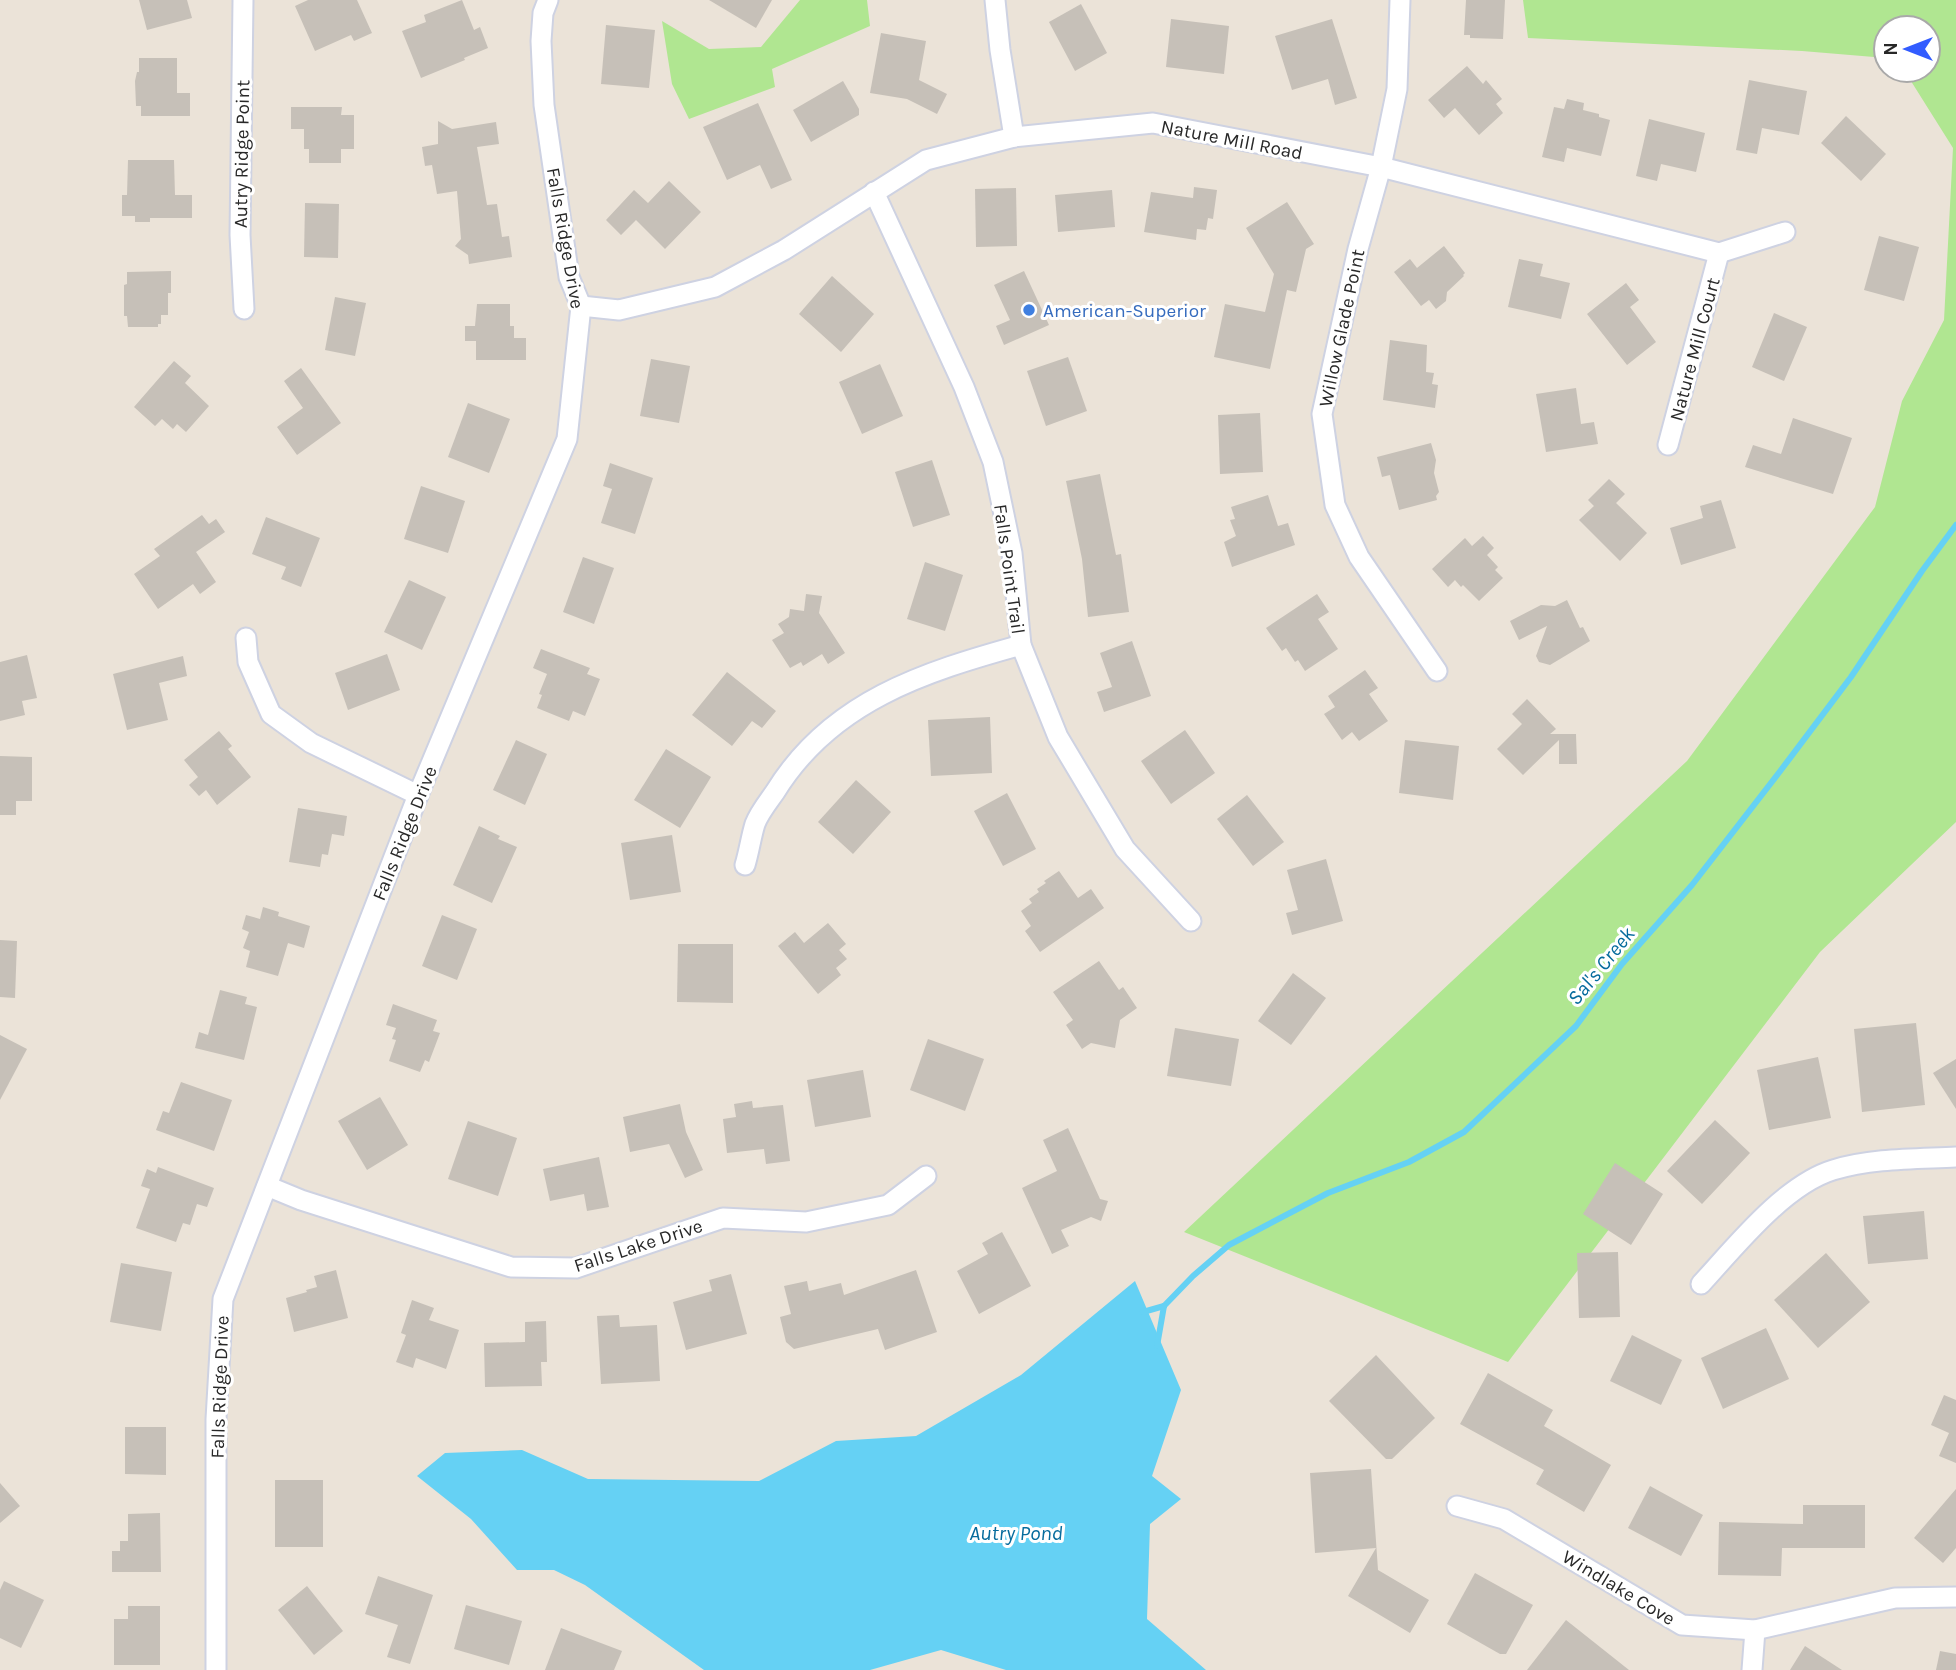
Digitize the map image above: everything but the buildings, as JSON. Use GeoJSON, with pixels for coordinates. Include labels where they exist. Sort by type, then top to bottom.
{"type":"FeatureCollection","features":[{"type":"Feature","properties":{"kind":"street","name":"Autry Ridge Point"},"geometry":{"type":"LineString","coordinates":[[243,0],[240,235],[244,309]]}},
{"type":"Feature","properties":{"kind":"street","name":"Falls Ridge Drive"},"geometry":{"type":"LineString","coordinates":[[216,1670],[216,1419],[223,1299],[418,795],[567,439],[581,306],[569,277],[544,105],[541,41],[543,13],[548,0]]}},
{"type":"Feature","properties":{"kind":"street"},"geometry":{"type":"LineString","coordinates":[[995,0],[1014,137]]}},
{"type":"Feature","properties":{"kind":"street","name":"Willow Glade Point"},"geometry":{"type":"LineString","coordinates":[[1400,0],[1397,89],[1322,414],[1335,505],[1359,557],[1437,671]]}},
{"type":"Feature","properties":{"kind":"street","name":"Nature Mill Road"},"geometry":{"type":"LineString","coordinates":[[581,306],[620,310],[715,287],[785,250],[926,160],[1014,137],[1153,123],[1381,167],[1719,253]]}},
{"type":"Feature","properties":{"kind":"street","name":"Falls Point Trail"},"geometry":{"type":"LineString","coordinates":[[874,192],[964,387],[993,462],[1012,553],[1021,645],[1058,737],[1125,849],[1191,921]]}},
{"type":"Feature","properties":{"kind":"street"},"geometry":{"type":"LineString","coordinates":[[1719,253],[1785,232]]}},
{"type":"Feature","properties":{"kind":"street","name":"Nature Mill Court"},"geometry":{"type":"LineString","coordinates":[[1668,445],[1719,253]]}},
{"type":"Feature","properties":{"kind":"street"},"geometry":{"type":"LineString","coordinates":[[246,638],[248,662],[271,714],[311,743],[418,795]]}},
{"type":"Feature","properties":{"kind":"street"},"geometry":{"type":"LineString","coordinates":[[745,865],[756,822],[786,773],[830,728],[881,693],[947,666],[1021,645]]}},
{"type":"Feature","properties":{"kind":"street"},"geometry":{"type":"LineString","coordinates":[[1701,1284],[1754,1226],[1799,1188],[1832,1170],[1872,1162],[1956,1157]]}},
{"type":"Feature","properties":{"kind":"street","name":"Falls Lake Drive"},"geometry":{"type":"LineString","coordinates":[[267,1186],[301,1200],[511,1267],[576,1268],[723,1218],[806,1222],[888,1205],[926,1176]]}},
{"type":"Feature","properties":{"kind":"street","name":"Windlake Cove"},"geometry":{"type":"LineString","coordinates":[[1457,1506],[1504,1518],[1682,1625],[1755,1630],[1895,1598],[1956,1597]]}},
{"type":"Feature","properties":{"kind":"street"},"geometry":{"type":"LineString","coordinates":[[1752,1670],[1755,1630]]}},
{"type":"Feature","properties":{"kind":"green space"},"geometry":{"type":"Polygon","coordinates":[[[800,0],[867,0],[870,26],[772,69],[775,87],[689,119],[672,84],[662,21],[709,49],[761,47],[800,0]]]}},
{"type":"Feature","properties":{"kind":"green space"},"geometry":{"type":"Polygon","coordinates":[[[1523,0],[1956,0],[1956,822],[1820,952],[1508,1362],[1184,1232],[1687,761],[1875,507],[1902,401],[1944,320],[1953,148],[1913,84],[1942,84],[1942,14],[1872,14],[1872,57],[1528,38],[1523,0]]]}},
{"type":"Feature","properties":{"kind":"water","name":"Autry Pond"},"geometry":{"type":"Polygon","coordinates":[[[1135,1281],[1181,1390],[1152,1476],[1181,1499],[1150,1524],[1147,1619],[1206,1670],[1006,1670],[941,1650],[870,1670],[704,1670],[585,1585],[554,1570],[517,1570],[471,1519],[417,1476],[445,1453],[522,1450],[588,1479],[759,1481],[836,1441],[916,1436],[1021,1375],[1135,1281]]]}},
{"type":"Feature","properties":{"kind":"waterway","name":"Sal's Creek"},"geometry":{"type":"LineString","coordinates":[[1164,1306],[1229,1245],[1328,1193],[1409,1162],[1464,1132],[1576,1026],[1622,964],[1692,885],[1781,770],[1851,677],[1956,525]]}},
{"type":"Feature","properties":{"kind":"waterway"},"geometry":{"type":"LineString","coordinates":[[1143,1312],[1164,1306]]}},
{"type":"Feature","properties":{"kind":"waterway"},"geometry":{"type":"LineString","coordinates":[[1157,1346],[1164,1306]]}},
{"type":"Feature","properties":{"kind":"place","name":"American-Superior"},"geometry":{"type":"Point","coordinates":[1029,310]}}]}
